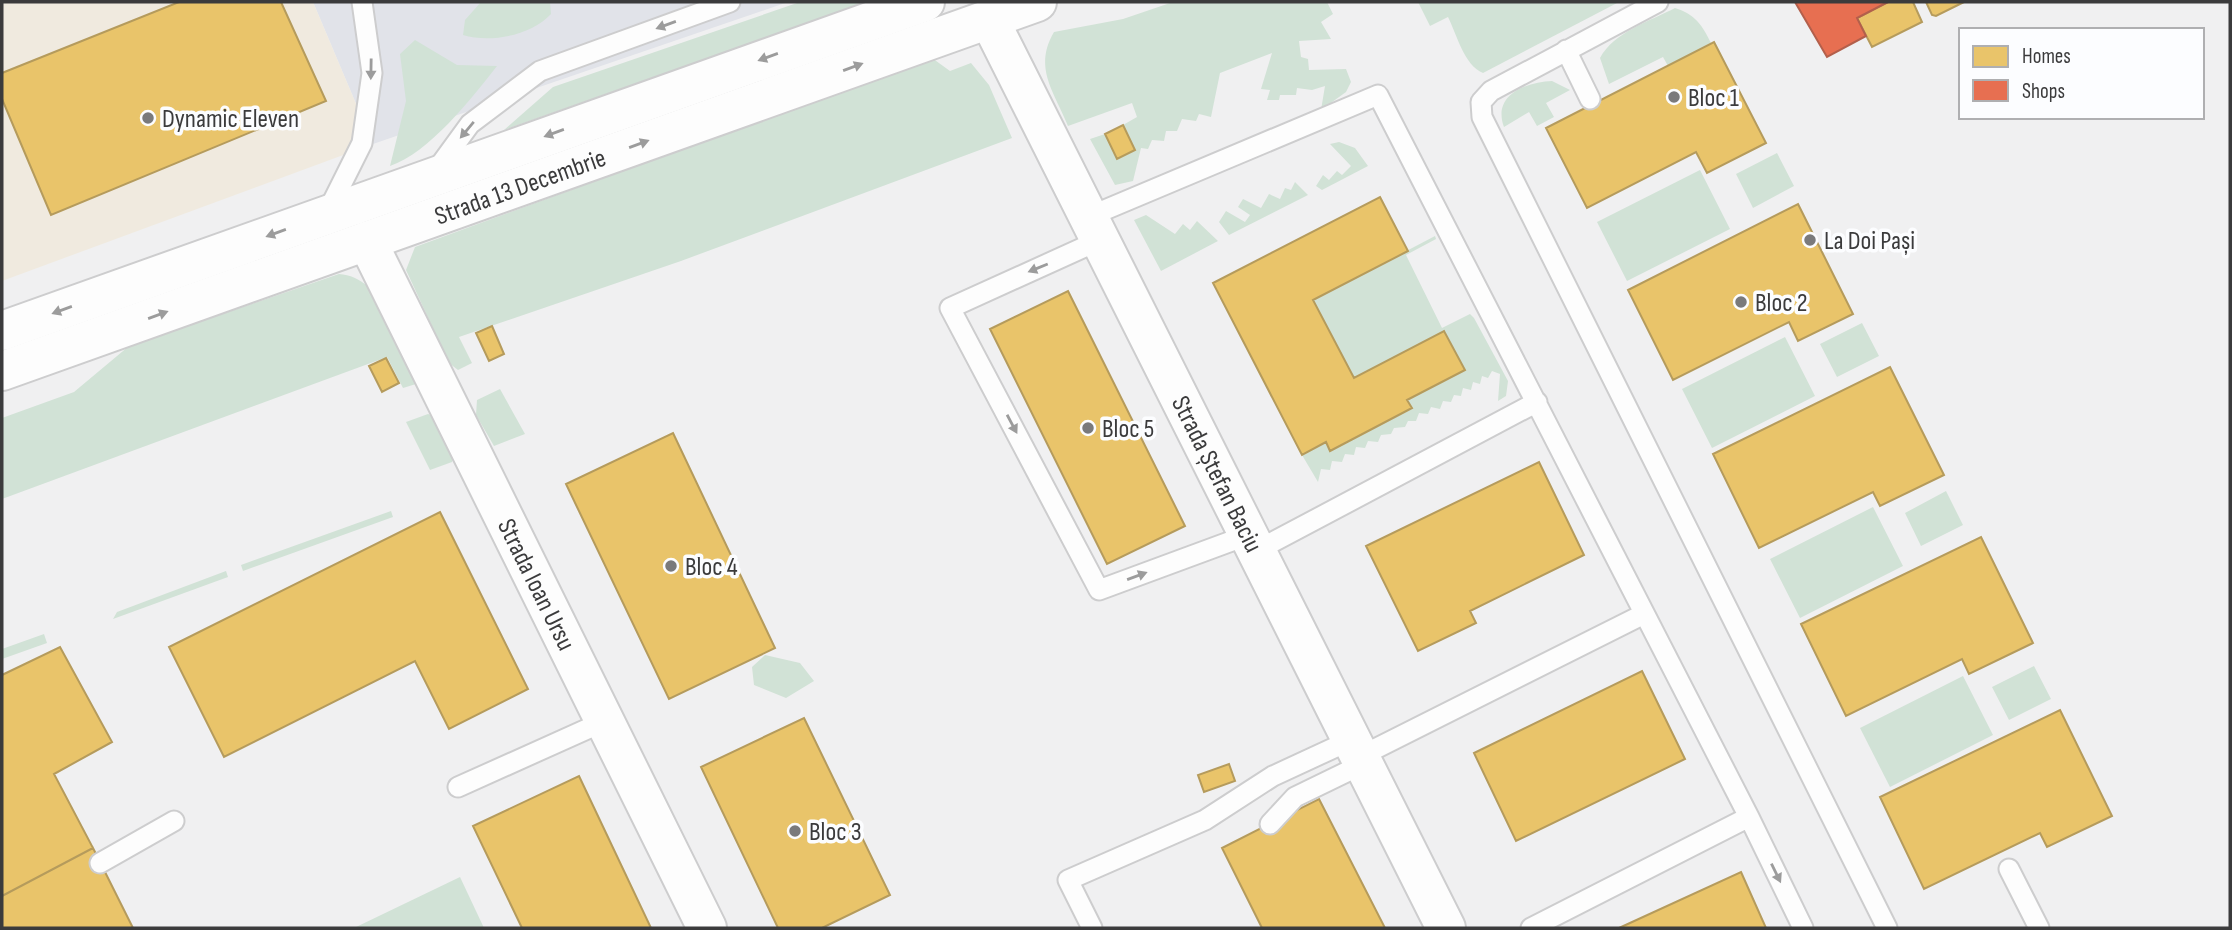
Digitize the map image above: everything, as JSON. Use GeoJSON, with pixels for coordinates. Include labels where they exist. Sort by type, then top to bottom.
{"type":"FeatureCollection","features":[{"type":"Feature","properties":{"kind":"main road","name":"Strada 13 Decembrie"},"geometry":{"type":"LineString","coordinates":[[6,325],[925,2]]}},
{"type":"Feature","properties":{"kind":"main road","name":"Strada 13 Decembrie"},"geometry":{"type":"LineString","coordinates":[[2,371],[1037,2]]}},
{"type":"Feature","properties":{"kind":"main road","name":"Strada Ștefan Baciu"},"geometry":{"type":"LineString","coordinates":[[989,19],[1446,928]]}},
{"type":"Feature","properties":{"kind":"main road","name":"Strada Ioan Ursu"},"geometry":{"type":"LineString","coordinates":[[367,241],[707,928]]}},
{"type":"Feature","properties":{"kind":"lane"},"geometry":{"type":"LineString","coordinates":[[325,215],[362,143],[372,73],[362,2]]}},
{"type":"Feature","properties":{"kind":"lane"},"geometry":{"type":"LineString","coordinates":[[432,177],[470,124],[540,71],[730,2]]}},
{"type":"Feature","properties":{"kind":"lane"},"geometry":{"type":"LineString","coordinates":[[1658,2],[1491,91],[1481,102],[1482,117],[1887,928]]}},
{"type":"Feature","properties":{"kind":"lane"},"geometry":{"type":"LineString","coordinates":[[1566,50],[1590,99]]}},
{"type":"Feature","properties":{"kind":"lane"},"geometry":{"type":"LineString","coordinates":[[1537,402],[1252,543],[1099,590],[950,308],[1094,228],[1378,96],[1537,402],[1749,817],[1803,928]]}},
{"type":"Feature","properties":{"kind":"lane"},"geometry":{"type":"LineString","coordinates":[[1270,824],[1295,797],[1358,754],[1644,614]]}},
{"type":"Feature","properties":{"kind":"lane"},"geometry":{"type":"LineString","coordinates":[[458,787],[605,721]]}},
{"type":"Feature","properties":{"kind":"lane"},"geometry":{"type":"LineString","coordinates":[[1092,928],[1068,880],[1205,820],[1273,776],[1358,754]]}},
{"type":"Feature","properties":{"kind":"lane"},"geometry":{"type":"LineString","coordinates":[[1531,928],[1749,817]]}},
{"type":"Feature","properties":{"kind":"lane"},"geometry":{"type":"LineString","coordinates":[[100,863],[174,821]]}},
{"type":"Feature","properties":{"kind":"lane"},"geometry":{"type":"LineString","coordinates":[[2009,869],[2039,928]]}},
{"type":"Feature","properties":{"kind":"shaded area"},"geometry":{"type":"Polygon","coordinates":[[[2,2],[313,2],[373,144],[2,281],[2,2]]]}},
{"type":"Feature","properties":{"kind":"shaded area"},"geometry":{"type":"Polygon","coordinates":[[[313,2],[788,2],[373,144],[313,2]]]}},
{"type":"Feature","properties":{"kind":"green space"},"geometry":{"type":"Polygon","coordinates":[[[481,2],[550,2],[551,14],[533,28],[510,36],[485,38],[463,35],[465,20],[481,2]]]}},
{"type":"Feature","properties":{"kind":"green space"},"geometry":{"type":"Polygon","coordinates":[[[800,2],[867,2],[504,130],[553,87],[800,2]]]}},
{"type":"Feature","properties":{"kind":"green space"},"geometry":{"type":"Polygon","coordinates":[[[1173,2],[1327,2],[1333,14],[1321,22],[1331,39],[1299,41],[1301,57],[1308,59],[1309,70],[1346,69],[1351,82],[1346,92],[1321,110],[1325,86],[1312,90],[1297,88],[1296,95],[1280,95],[1279,100],[1267,100],[1270,90],[1261,89],[1272,53],[1220,73],[1211,117],[1199,114],[1196,121],[1182,119],[1177,131],[1166,131],[1164,141],[1152,140],[1148,149],[1141,148],[1133,181],[1115,185],[1090,139],[1105,134],[1117,159],[1134,150],[1123,125],[1137,117],[1132,103],[1068,126],[1048,79],[1045,57],[1048,45],[1054,32],[1123,19],[1173,2]]]}},
{"type":"Feature","properties":{"kind":"green space"},"geometry":{"type":"Polygon","coordinates":[[[1418,2],[1617,3],[1483,73],[1466,57],[1448,17],[1430,26],[1418,2]]]}},
{"type":"Feature","properties":{"kind":"green space"},"geometry":{"type":"Polygon","coordinates":[[[1675,8],[1688,13],[1697,21],[1711,43],[1668,66],[1663,57],[1609,84],[1600,58],[1606,49],[1633,28],[1675,8]]]}},
{"type":"Feature","properties":{"kind":"green space"},"geometry":{"type":"Polygon","coordinates":[[[415,40],[457,65],[497,66],[449,123],[420,149],[390,166],[406,101],[400,54],[415,40]]]}},
{"type":"Feature","properties":{"kind":"green space"},"geometry":{"type":"Polygon","coordinates":[[[932,58],[950,71],[971,63],[989,85],[1012,138],[681,261],[459,337],[472,363],[458,370],[449,363],[406,270],[415,247],[932,58]]]}},
{"type":"Feature","properties":{"kind":"green space"},"geometry":{"type":"Polygon","coordinates":[[[1552,81],[1570,90],[1546,103],[1554,117],[1537,126],[1529,112],[1504,127],[1503,106],[1514,92],[1532,84],[1552,81]]]}},
{"type":"Feature","properties":{"kind":"green space"},"geometry":{"type":"Polygon","coordinates":[[[1339,142],[1355,148],[1368,166],[1322,190],[1316,186],[1323,175],[1329,180],[1337,171],[1342,175],[1351,166],[1330,144],[1339,142]]]}},
{"type":"Feature","properties":{"kind":"green space"},"geometry":{"type":"Polygon","coordinates":[[[1777,153],[1794,186],[1753,208],[1736,174],[1777,153]]]}},
{"type":"Feature","properties":{"kind":"green space"},"geometry":{"type":"Polygon","coordinates":[[[1700,170],[1730,229],[1627,281],[1597,222],[1700,170]]]}},
{"type":"Feature","properties":{"kind":"green space"},"geometry":{"type":"Polygon","coordinates":[[[1295,182],[1308,195],[1229,235],[1219,222],[1226,211],[1245,222],[1250,215],[1238,207],[1243,199],[1261,208],[1269,194],[1280,199],[1285,188],[1291,190],[1295,182]]]}},
{"type":"Feature","properties":{"kind":"green space"},"geometry":{"type":"Polygon","coordinates":[[[1146,215],[1175,234],[1183,224],[1190,230],[1197,221],[1218,241],[1161,271],[1134,220],[1146,215]]]}},
{"type":"Feature","properties":{"kind":"green space"},"geometry":{"type":"Polygon","coordinates":[[[1435,236],[1436,239],[1406,255],[1442,328],[1470,314],[1474,318],[1508,381],[1506,396],[1498,401],[1500,374],[1492,371],[1488,378],[1482,376],[1480,384],[1473,382],[1471,390],[1463,388],[1461,396],[1454,395],[1451,402],[1443,401],[1440,409],[1431,407],[1428,414],[1419,413],[1416,421],[1408,421],[1405,427],[1394,428],[1391,434],[1381,435],[1378,442],[1368,441],[1365,448],[1356,447],[1354,455],[1345,454],[1342,462],[1332,461],[1330,470],[1321,469],[1318,482],[1302,455],[1326,442],[1330,450],[1412,409],[1407,400],[1465,370],[1444,331],[1354,378],[1313,300],[1435,236]]]}},
{"type":"Feature","properties":{"kind":"green space"},"geometry":{"type":"Polygon","coordinates":[[[339,274],[368,286],[389,312],[419,373],[416,384],[403,388],[387,357],[2,499],[2,418],[74,392],[129,346],[339,274]]]}},
{"type":"Feature","properties":{"kind":"green space"},"geometry":{"type":"Polygon","coordinates":[[[1862,323],[1879,356],[1837,377],[1820,344],[1862,323]]]}},
{"type":"Feature","properties":{"kind":"green space"},"geometry":{"type":"Polygon","coordinates":[[[1785,337],[1815,396],[1712,448],[1682,389],[1785,337]]]}},
{"type":"Feature","properties":{"kind":"green space"},"geometry":{"type":"Polygon","coordinates":[[[500,389],[525,434],[494,446],[476,415],[477,400],[500,389]]]}},
{"type":"Feature","properties":{"kind":"green space"},"geometry":{"type":"Polygon","coordinates":[[[428,414],[433,416],[453,458],[452,462],[430,470],[406,422],[428,414]]]}},
{"type":"Feature","properties":{"kind":"green space"},"geometry":{"type":"Polygon","coordinates":[[[1946,491],[1963,525],[1921,546],[1905,513],[1946,491]]]}},
{"type":"Feature","properties":{"kind":"green space"},"geometry":{"type":"Polygon","coordinates":[[[1873,507],[1903,566],[1800,618],[1770,559],[1873,507]]]}},
{"type":"Feature","properties":{"kind":"green space"},"geometry":{"type":"Polygon","coordinates":[[[391,511],[393,517],[243,571],[241,565],[391,511]]]}},
{"type":"Feature","properties":{"kind":"green space"},"geometry":{"type":"Polygon","coordinates":[[[226,571],[228,577],[113,619],[117,612],[226,571]]]}},
{"type":"Feature","properties":{"kind":"green space"},"geometry":{"type":"Polygon","coordinates":[[[44,634],[47,643],[2,659],[2,649],[44,634]]]}},
{"type":"Feature","properties":{"kind":"green space"},"geometry":{"type":"Polygon","coordinates":[[[765,655],[800,663],[814,681],[786,698],[754,685],[752,667],[765,655]]]}},
{"type":"Feature","properties":{"kind":"green space"},"geometry":{"type":"Polygon","coordinates":[[[2034,666],[2051,699],[2009,720],[1992,687],[2034,666]]]}},
{"type":"Feature","properties":{"kind":"green space"},"geometry":{"type":"Polygon","coordinates":[[[1963,676],[1993,735],[1890,787],[1860,728],[1963,676]]]}},
{"type":"Feature","properties":{"kind":"green space"},"geometry":{"type":"Polygon","coordinates":[[[460,877],[484,928],[354,928],[460,877]]]}},
{"type":"Feature","properties":{"kind":"building: Homes","name":"Dynamic Eleven"},"geometry":{"type":"Polygon","coordinates":[[[179,2],[281,2],[326,101],[51,215],[2,99],[2,73],[179,2]]]}},
{"type":"Feature","properties":{"kind":"building: Homes"},"geometry":{"type":"Polygon","coordinates":[[[1888,2],[1913,2],[1922,22],[1872,47],[1857,18],[1888,2]]]}},
{"type":"Feature","properties":{"kind":"building: Homes"},"geometry":{"type":"Polygon","coordinates":[[[1926,2],[1964,2],[1936,16],[1932,15],[1926,2]]]}},
{"type":"Feature","properties":{"kind":"building: Homes","name":"Bloc 1"},"geometry":{"type":"Polygon","coordinates":[[[1714,42],[1766,143],[1707,173],[1696,152],[1587,208],[1546,128],[1714,42]]]}},
{"type":"Feature","properties":{"kind":"building: Homes"},"geometry":{"type":"Polygon","coordinates":[[[1123,125],[1135,150],[1117,159],[1105,134],[1123,125]]]}},
{"type":"Feature","properties":{"kind":"building: Homes"},"geometry":{"type":"Polygon","coordinates":[[[1380,197],[1408,251],[1313,300],[1354,378],[1444,331],[1465,370],[1407,400],[1412,408],[1330,451],[1326,442],[1302,455],[1213,283],[1380,197]]]}},
{"type":"Feature","properties":{"kind":"building: Homes","name":"Bloc 2"},"geometry":{"type":"Polygon","coordinates":[[[1798,204],[1853,314],[1798,341],[1789,322],[1673,380],[1628,290],[1798,204]]]}},
{"type":"Feature","properties":{"kind":"building: Homes","name":"Bloc 5"},"geometry":{"type":"Polygon","coordinates":[[[1068,291],[1185,526],[1107,564],[990,329],[1068,291]]]}},
{"type":"Feature","properties":{"kind":"building: Homes"},"geometry":{"type":"Polygon","coordinates":[[[492,326],[504,354],[489,361],[476,333],[492,326]]]}},
{"type":"Feature","properties":{"kind":"building: Homes"},"geometry":{"type":"Polygon","coordinates":[[[386,358],[399,383],[382,392],[369,366],[386,358]]]}},
{"type":"Feature","properties":{"kind":"building: Homes"},"geometry":{"type":"Polygon","coordinates":[[[1890,367],[1944,475],[1880,506],[1873,492],[1759,548],[1713,454],[1890,367]]]}},
{"type":"Feature","properties":{"kind":"building: Homes","name":"Bloc 4"},"geometry":{"type":"Polygon","coordinates":[[[673,433],[775,648],[669,699],[566,484],[673,433]]]}},
{"type":"Feature","properties":{"kind":"building: Homes"},"geometry":{"type":"Polygon","coordinates":[[[1539,462],[1584,555],[1470,611],[1476,623],[1418,651],[1366,546],[1539,462]]]}},
{"type":"Feature","properties":{"kind":"building: Homes"},"geometry":{"type":"Polygon","coordinates":[[[440,512],[528,689],[449,729],[415,661],[224,757],[169,647],[440,512]]]}},
{"type":"Feature","properties":{"kind":"building: Homes"},"geometry":{"type":"Polygon","coordinates":[[[1981,537],[2033,643],[1969,674],[1962,659],[1846,716],[1801,624],[1981,537]]]}},
{"type":"Feature","properties":{"kind":"building: Homes"},"geometry":{"type":"Polygon","coordinates":[[[60,647],[112,742],[54,774],[93,848],[2,896],[2,675],[60,647]]]}},
{"type":"Feature","properties":{"kind":"building: Homes"},"geometry":{"type":"Polygon","coordinates":[[[1642,671],[1685,759],[1516,841],[1474,753],[1642,671]]]}},
{"type":"Feature","properties":{"kind":"building: Homes"},"geometry":{"type":"Polygon","coordinates":[[[2060,710],[2112,816],[2047,847],[2040,833],[1924,889],[1880,797],[2060,710]]]}},
{"type":"Feature","properties":{"kind":"building: Homes","name":"Bloc 3"},"geometry":{"type":"Polygon","coordinates":[[[804,718],[890,895],[822,928],[778,928],[701,767],[804,718]]]}},
{"type":"Feature","properties":{"kind":"building: Homes"},"geometry":{"type":"Polygon","coordinates":[[[1229,764],[1235,781],[1204,792],[1198,775],[1229,764]]]}},
{"type":"Feature","properties":{"kind":"building: Homes"},"geometry":{"type":"Polygon","coordinates":[[[579,776],[651,928],[522,928],[473,826],[579,776]]]}},
{"type":"Feature","properties":{"kind":"building: Homes"},"geometry":{"type":"Polygon","coordinates":[[[1319,799],[1385,928],[1262,928],[1222,848],[1319,799]]]}},
{"type":"Feature","properties":{"kind":"building: Homes"},"geometry":{"type":"Polygon","coordinates":[[[93,848],[133,928],[2,928],[2,896],[93,848]]]}},
{"type":"Feature","properties":{"kind":"building: Homes"},"geometry":{"type":"Polygon","coordinates":[[[1741,872],[1766,928],[1619,928],[1741,872]]]}},
{"type":"Feature","properties":{"kind":"building: Shops"},"geometry":{"type":"Polygon","coordinates":[[[1795,2],[1888,2],[1857,18],[1866,36],[1827,57],[1795,2]]]}},
{"type":"Feature","properties":{"kind":"place","name":"Bloc 1"},"geometry":{"type":"Point","coordinates":[1674,97]}},
{"type":"Feature","properties":{"kind":"place","name":"Dynamic Eleven"},"geometry":{"type":"Point","coordinates":[148,118]}},
{"type":"Feature","properties":{"kind":"place","name":"La Doi Pași"},"geometry":{"type":"Point","coordinates":[1810,240]}},
{"type":"Feature","properties":{"kind":"place","name":"Bloc 2"},"geometry":{"type":"Point","coordinates":[1741,302]}},
{"type":"Feature","properties":{"kind":"place","name":"Bloc 5"},"geometry":{"type":"Point","coordinates":[1088,428]}},
{"type":"Feature","properties":{"kind":"place","name":"Bloc 4"},"geometry":{"type":"Point","coordinates":[671,566]}},
{"type":"Feature","properties":{"kind":"place","name":"Bloc 3"},"geometry":{"type":"Point","coordinates":[795,831]}}]}
